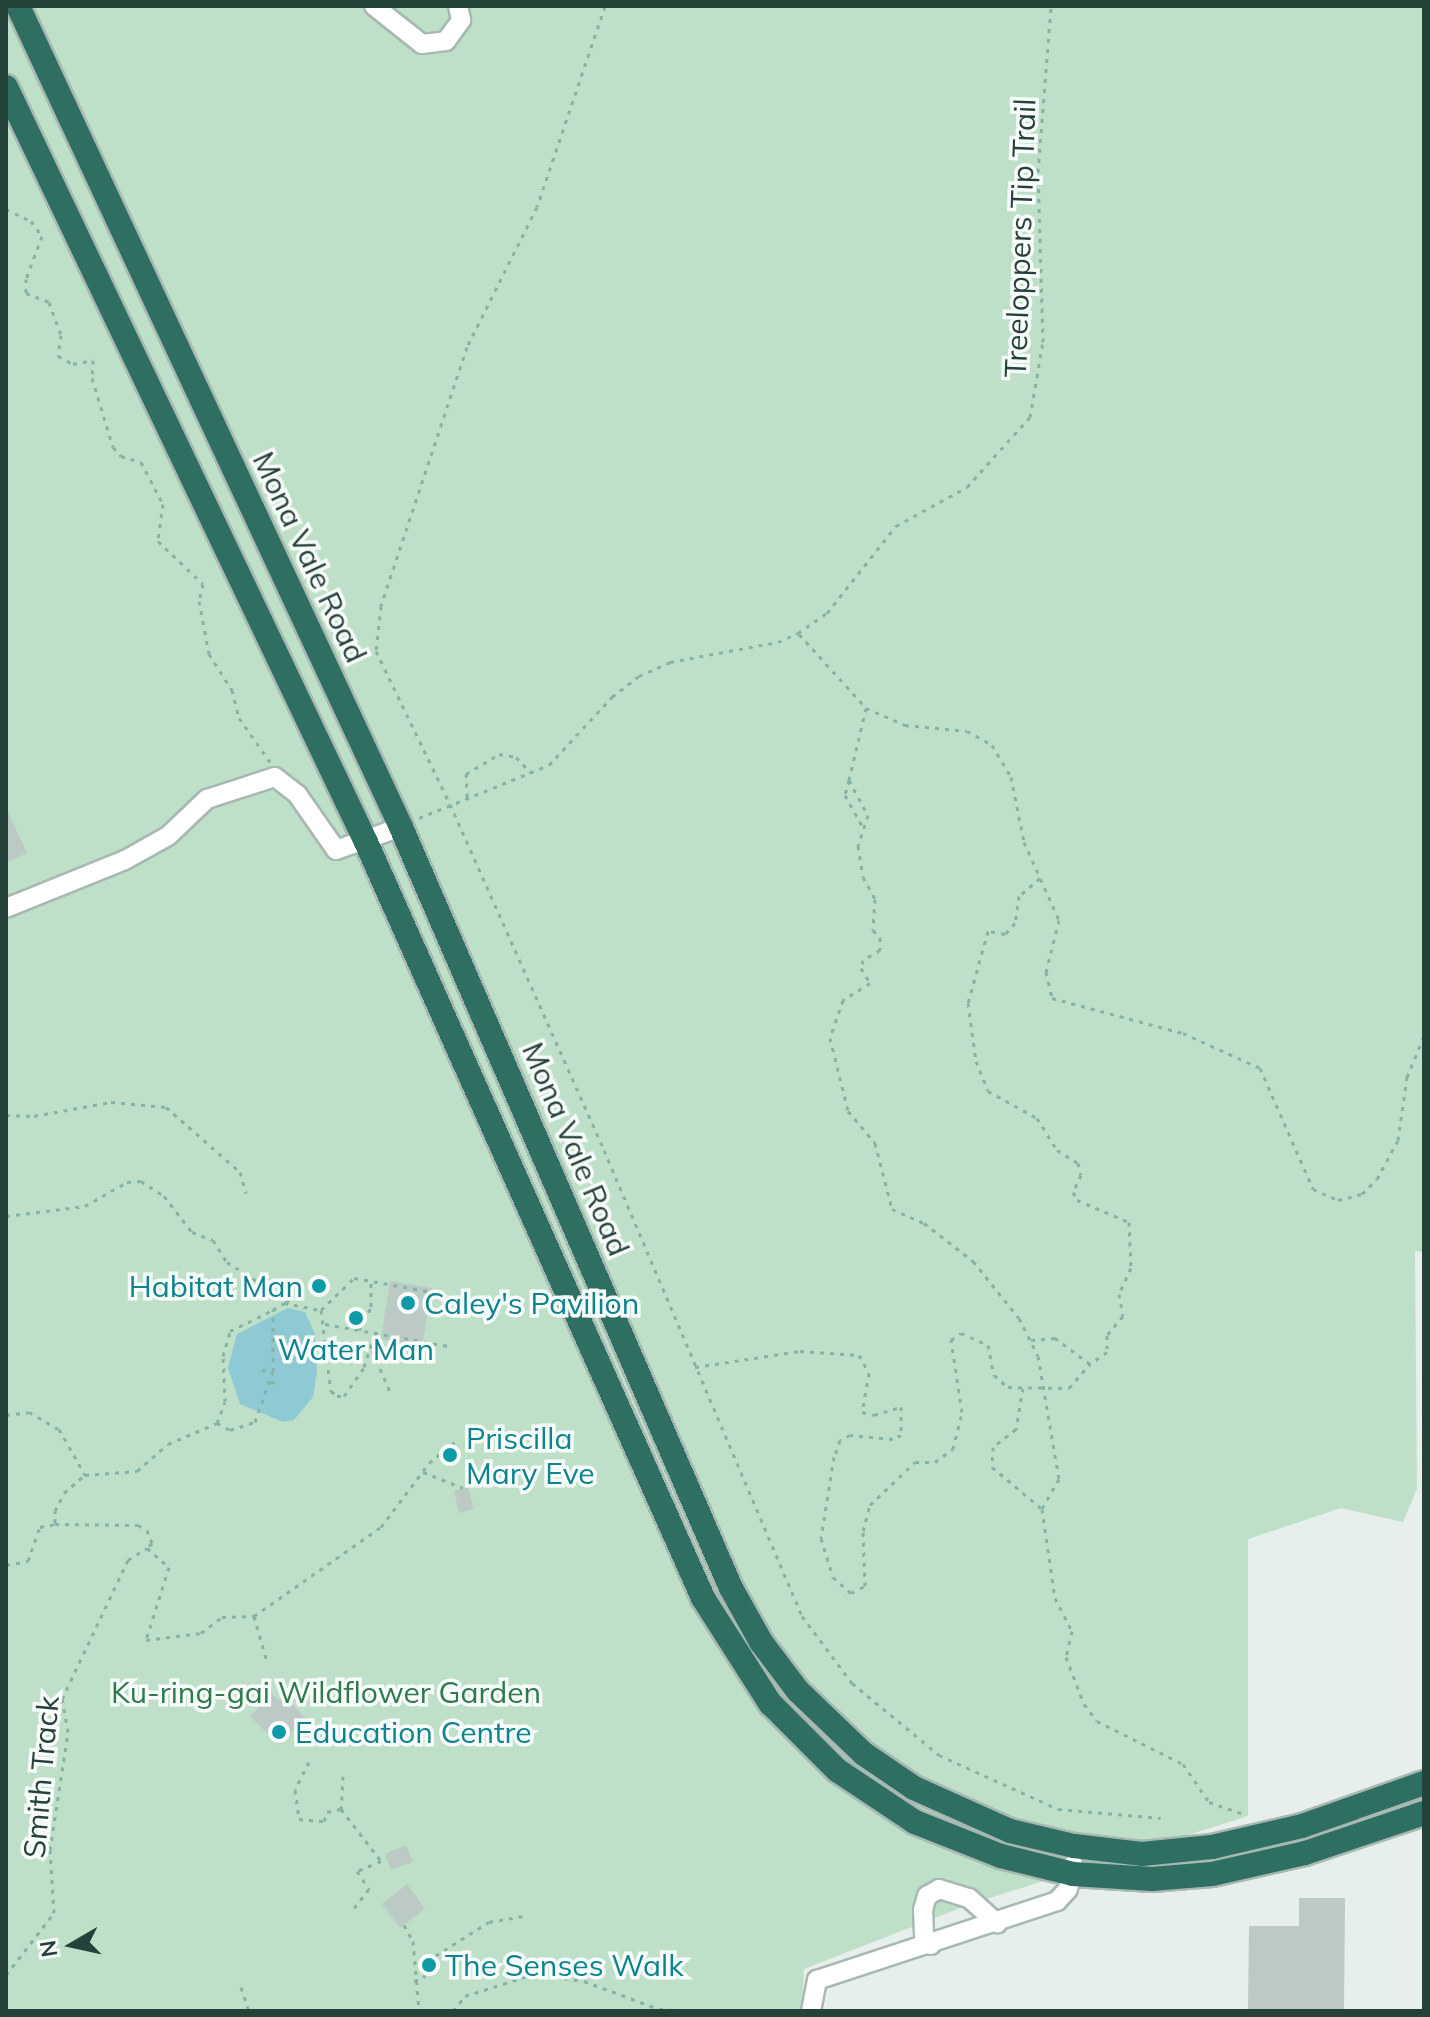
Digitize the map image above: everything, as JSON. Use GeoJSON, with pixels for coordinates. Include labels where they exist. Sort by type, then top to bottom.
{"type":"FeatureCollection","features":[{"type":"Feature","properties":{"kind":"highway","name":"Mona Vale Road"},"geometry":{"type":"LineString","coordinates":[[18,6],[401,827],[731,1588],[761,1642],[841,1734],[889,1772],[970,1816],[1074,1846],[1142,1854],[1255,1839],[1424,1783]]}},
{"type":"Feature","properties":{"kind":"highway"},"geometry":{"type":"LineString","coordinates":[[6,87],[366,842],[703,1598],[743,1667],[791,1727],[862,1789],[915,1822],[972,1846],[1073,1874],[1152,1879],[1212,1874],[1305,1853],[1424,1813]]}},
{"type":"Feature","properties":{"kind":"street"},"geometry":{"type":"LineString","coordinates":[[374,6],[422,44],[446,41],[461,20],[458,6]]}},
{"type":"Feature","properties":{"kind":"street"},"geometry":{"type":"LineString","coordinates":[[6,908],[125,860],[168,836],[207,799],[275,777],[297,794],[336,850],[366,842],[401,827]]}},
{"type":"Feature","properties":{"kind":"street"},"geometry":{"type":"LineString","coordinates":[[811,2011],[817,1980],[1057,1901],[1073,1874],[1074,1846]]}},
{"type":"Feature","properties":{"kind":"street"},"geometry":{"type":"LineString","coordinates":[[931,1945],[924,1936],[923,1910],[927,1896],[939,1889],[969,1898],[997,1923]]}},
{"type":"Feature","properties":{"kind":"path"},"geometry":{"type":"LineString","coordinates":[[605,6],[537,207],[467,347],[381,606],[376,651],[450,804],[802,1616],[852,1683],[939,1755],[1058,1809],[1161,1818]]}},
{"type":"Feature","properties":{"kind":"path","name":"Treeloppers Tip Trail"},"geometry":{"type":"LineString","coordinates":[[401,827],[549,765],[612,697],[639,676],[670,662],[778,642],[798,633],[827,613],[896,526],[967,487],[1030,417],[1043,342],[1038,172],[1051,6]]}},
{"type":"Feature","properties":{"kind":"path"},"geometry":{"type":"LineString","coordinates":[[6,209],[31,221],[42,236],[26,279],[26,293],[49,302],[61,335],[58,356],[73,364],[93,360],[92,378],[113,447],[121,456],[141,462],[163,504],[158,541],[203,584],[199,601],[209,654],[275,777]]}},
{"type":"Feature","properties":{"kind":"path"},"geometry":{"type":"LineString","coordinates":[[798,633],[866,708],[905,725],[967,731],[992,745],[1011,777],[1024,842],[1059,920],[1046,972],[1052,998],[1183,1033],[1260,1068],[1313,1189],[1338,1200],[1369,1186],[1398,1140],[1407,1077],[1424,1036]]}},
{"type":"Feature","properties":{"kind":"path"},"geometry":{"type":"LineString","coordinates":[[863,827],[845,795],[866,708]]}},
{"type":"Feature","properties":{"kind":"path"},"geometry":{"type":"LineString","coordinates":[[467,797],[466,774],[499,754],[516,757],[530,772]]}},
{"type":"Feature","properties":{"kind":"path"},"geometry":{"type":"LineString","coordinates":[[849,779],[865,806],[858,846],[863,877],[875,899],[873,930],[880,938],[880,950],[863,960],[861,968],[870,983],[843,1000],[830,1038],[848,1111],[875,1143],[892,1209],[956,1245],[1019,1318],[1031,1340],[1045,1391],[1059,1479],[1042,1509],[1055,1598],[1072,1631],[1066,1657],[1084,1704],[1097,1721],[1183,1764],[1209,1802],[1244,1814]]}},
{"type":"Feature","properties":{"kind":"path"},"geometry":{"type":"LineString","coordinates":[[695,1367],[800,1351],[859,1355],[869,1373],[862,1412],[874,1415],[901,1407],[901,1435],[893,1439],[850,1435],[840,1440],[834,1457],[821,1538],[833,1577],[851,1593],[865,1586],[863,1531],[870,1505],[915,1462],[935,1462],[953,1449],[962,1412],[951,1340],[961,1333],[988,1345],[1000,1384],[1045,1391],[1069,1388],[1090,1364],[1107,1352],[1107,1335],[1123,1316],[1119,1294],[1131,1268],[1129,1222],[1077,1200],[1073,1192],[1081,1175],[1078,1163],[1057,1150],[1037,1118],[988,1091],[976,1061],[968,1003],[988,931],[1005,934],[1015,923],[1019,896],[1040,878]]}},
{"type":"Feature","properties":{"kind":"path"},"geometry":{"type":"LineString","coordinates":[[6,1115],[34,1116],[111,1102],[166,1107],[240,1172],[246,1193]]}},
{"type":"Feature","properties":{"kind":"path"},"geometry":{"type":"LineString","coordinates":[[6,1216],[85,1206],[119,1185],[141,1181],[164,1196],[192,1232],[213,1240],[227,1262],[289,1302],[321,1310]]}},
{"type":"Feature","properties":{"kind":"path"},"geometry":{"type":"LineString","coordinates":[[321,1310],[354,1278],[449,1295]]}},
{"type":"Feature","properties":{"kind":"path"},"geometry":{"type":"LineString","coordinates":[[358,1331],[371,1307],[371,1281]]}},
{"type":"Feature","properties":{"kind":"path"},"geometry":{"type":"LineString","coordinates":[[220,1424],[225,1402],[223,1356],[230,1331],[289,1302]]}},
{"type":"Feature","properties":{"kind":"path"},"geometry":{"type":"LineString","coordinates":[[220,1424],[230,1430],[255,1422],[273,1371],[273,1310]]}},
{"type":"Feature","properties":{"kind":"path"},"geometry":{"type":"LineString","coordinates":[[321,1310],[333,1394],[344,1396],[371,1349],[375,1334]]}},
{"type":"Feature","properties":{"kind":"path"},"geometry":{"type":"LineString","coordinates":[[325,1324],[448,1346]]}},
{"type":"Feature","properties":{"kind":"path"},"geometry":{"type":"LineString","coordinates":[[1031,1340],[1055,1338],[1090,1364]]}},
{"type":"Feature","properties":{"kind":"path"},"geometry":{"type":"LineString","coordinates":[[371,1349],[391,1394]]}},
{"type":"Feature","properties":{"kind":"path"},"geometry":{"type":"LineString","coordinates":[[262,1370],[273,1371]]}},
{"type":"Feature","properties":{"kind":"path"},"geometry":{"type":"LineString","coordinates":[[271,1382],[279,1383]]}},
{"type":"Feature","properties":{"kind":"path"},"geometry":{"type":"LineString","coordinates":[[1023,1388],[1016,1429],[993,1447],[992,1467],[1042,1509]]}},
{"type":"Feature","properties":{"kind":"path"},"geometry":{"type":"LineString","coordinates":[[6,1415],[29,1412],[59,1429],[77,1469],[85,1475]]}},
{"type":"Feature","properties":{"kind":"path"},"geometry":{"type":"LineString","coordinates":[[55,1524],[55,1511],[64,1493],[85,1475],[137,1471],[168,1444],[220,1424]]}},
{"type":"Feature","properties":{"kind":"path"},"geometry":{"type":"LineString","coordinates":[[6,1565],[28,1561],[40,1527],[55,1524],[138,1525],[147,1530],[152,1543],[147,1548],[169,1567],[146,1640],[201,1633],[222,1617],[254,1616],[381,1527],[423,1472],[455,1442]]}},
{"type":"Feature","properties":{"kind":"path"},"geometry":{"type":"LineString","coordinates":[[423,1472],[463,1488]]}},
{"type":"Feature","properties":{"kind":"path","name":"Smith Track"},"geometry":{"type":"LineString","coordinates":[[6,1975],[54,1913],[50,1850],[68,1732],[62,1699],[119,1575],[128,1560],[147,1548]]}},
{"type":"Feature","properties":{"kind":"path"},"geometry":{"type":"LineString","coordinates":[[254,1616],[266,1658]]}},
{"type":"Feature","properties":{"kind":"path"},"geometry":{"type":"LineString","coordinates":[[309,1762],[295,1790],[299,1819],[324,1821],[327,1812],[341,1809]]}},
{"type":"Feature","properties":{"kind":"path"},"geometry":{"type":"LineString","coordinates":[[343,1776],[341,1809],[381,1861],[357,1871],[369,1889],[354,1908]]}},
{"type":"Feature","properties":{"kind":"path"},"geometry":{"type":"LineString","coordinates":[[414,1981],[424,1978],[427,1961],[489,1922],[527,1915]]}},
{"type":"Feature","properties":{"kind":"path"},"geometry":{"type":"LineString","coordinates":[[404,1925],[413,1941],[414,1981],[419,2011]]}},
{"type":"Feature","properties":{"kind":"path"},"geometry":{"type":"LineString","coordinates":[[453,2011],[465,1996],[534,1974],[584,1981],[659,2009],[689,2011]]}},
{"type":"Feature","properties":{"kind":"path"},"geometry":{"type":"LineString","coordinates":[[241,1987],[249,2011]]}},
{"type":"Feature","properties":{"kind":"green space","name":"Ku-ring-gai Wildflower Garden"},"geometry":{"type":"Polygon","coordinates":[[[6,6],[1424,6],[1424,1252],[1415,1251],[1417,1489],[1403,1522],[1341,1508],[1248,1539],[1248,1816],[968,1905],[804,1969],[802,2011],[6,2011],[6,6]]]}},
{"type":"Feature","properties":{"kind":"water"},"geometry":{"type":"Polygon","coordinates":[[[288,1308],[305,1312],[315,1334],[317,1371],[313,1397],[294,1420],[283,1422],[240,1404],[228,1368],[237,1334],[288,1308]]]}},
{"type":"Feature","properties":{"kind":"building"},"geometry":{"type":"Polygon","coordinates":[[[6,808],[27,853],[6,863],[6,808]]]}},
{"type":"Feature","properties":{"kind":"building","name":"Caley's Pavilion"},"geometry":{"type":"Polygon","coordinates":[[[390,1281],[432,1288],[422,1346],[381,1339],[390,1281]]]}},
{"type":"Feature","properties":{"kind":"building"},"geometry":{"type":"Polygon","coordinates":[[[468,1487],[474,1509],[459,1513],[454,1491],[468,1487]]]}},
{"type":"Feature","properties":{"kind":"building","name":"Education Centre"},"geometry":{"type":"Polygon","coordinates":[[[272,1694],[278,1700],[283,1696],[306,1718],[279,1745],[250,1716],[272,1694]]]}},
{"type":"Feature","properties":{"kind":"building"},"geometry":{"type":"Polygon","coordinates":[[[406,1845],[413,1862],[391,1870],[385,1854],[406,1845]]]}},
{"type":"Feature","properties":{"kind":"building"},"geometry":{"type":"Polygon","coordinates":[[[407,1884],[425,1909],[400,1928],[382,1904],[407,1884]]]}},
{"type":"Feature","properties":{"kind":"building"},"geometry":{"type":"Polygon","coordinates":[[[1299,1898],[1345,1898],[1344,2011],[1248,2011],[1249,1926],[1299,1926],[1299,1898]]]}},
{"type":"Feature","properties":{"kind":"place","name":"Habitat Man"},"geometry":{"type":"Point","coordinates":[319,1286]}},
{"type":"Feature","properties":{"kind":"place","name":"Caley's Pavilion"},"geometry":{"type":"Point","coordinates":[408,1303]}},
{"type":"Feature","properties":{"kind":"place","name":"Water Man"},"geometry":{"type":"Point","coordinates":[356,1318]}},
{"type":"Feature","properties":{"kind":"place","name":"Priscilla Mary Eve"},"geometry":{"type":"Point","coordinates":[450,1455]}},
{"type":"Feature","properties":{"kind":"place","name":"Education Centre"},"geometry":{"type":"Point","coordinates":[279,1732]}},
{"type":"Feature","properties":{"kind":"place","name":"The Senses Walk"},"geometry":{"type":"Point","coordinates":[429,1965]}}]}
